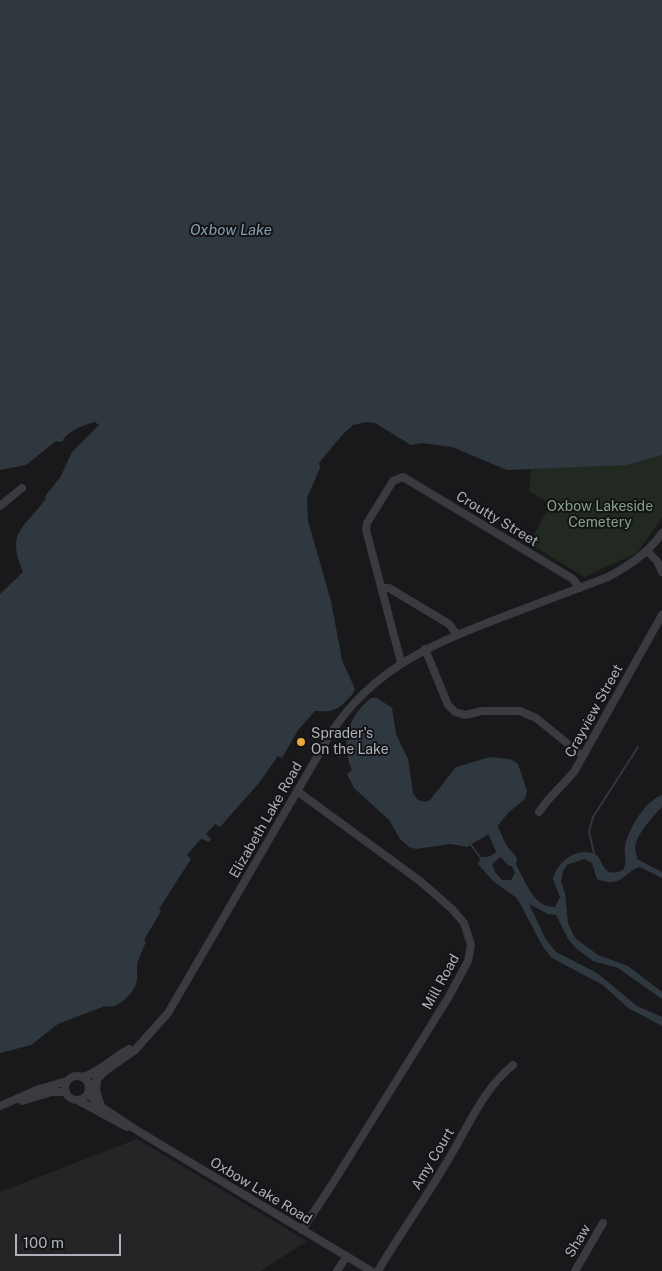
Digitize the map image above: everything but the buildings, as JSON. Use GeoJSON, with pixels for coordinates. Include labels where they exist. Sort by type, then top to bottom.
{"type":"FeatureCollection","features":[{"type":"Feature","properties":{"kind":"street","name":"Croutty Street"},"geometry":{"type":"LineString","coordinates":[[383,588],[366,530],[367,523],[393,481],[398,477],[403,477],[573,579],[580,588]]}},
{"type":"Feature","properties":{"kind":"street"},"geometry":{"type":"LineString","coordinates":[[0,506],[22,488]]}},
{"type":"Feature","properties":{"kind":"street","name":"Elizabeth Lake Road"},"geometry":{"type":"LineString","coordinates":[[88,1091],[98,1078],[136,1048],[168,1013],[297,791],[347,711],[372,685],[401,662],[457,634],[580,588],[630,565],[647,551],[662,533]]}},
{"type":"Feature","properties":{"kind":"street"},"geometry":{"type":"LineString","coordinates":[[647,551],[662,572]]}},
{"type":"Feature","properties":{"kind":"street"},"geometry":{"type":"LineString","coordinates":[[401,662],[383,588],[389,588],[449,624],[457,634]]}},
{"type":"Feature","properties":{"kind":"street","name":"Crayview Street"},"geometry":{"type":"LineString","coordinates":[[539,812],[574,772],[662,616]]}},
{"type":"Feature","properties":{"kind":"street"},"geometry":{"type":"LineString","coordinates":[[425,649],[448,705],[455,712],[465,715],[482,711],[520,711],[536,718],[583,756]]}},
{"type":"Feature","properties":{"kind":"street","name":"Mill Road"},"geometry":{"type":"LineString","coordinates":[[297,791],[420,881],[452,909],[464,923],[472,945],[468,961],[448,998],[326,1195],[302,1230]]}},
{"type":"Feature","properties":{"kind":"street","name":"Elizabeth Lake Road"},"geometry":{"type":"LineString","coordinates":[[82,1077],[94,1073],[118,1055],[136,1048]]}},
{"type":"Feature","properties":{"kind":"street","name":"Amy Court"},"geometry":{"type":"LineString","coordinates":[[378,1271],[456,1147],[482,1099],[490,1087],[513,1065]]}},
{"type":"Feature","properties":{"kind":"street"},"geometry":{"type":"LineString","coordinates":[[2,1105],[39,1089],[67,1081],[74,1076],[82,1077],[88,1091],[83,1098],[76,1100],[70,1097],[66,1092],[67,1081]]}},
{"type":"Feature","properties":{"kind":"street"},"geometry":{"type":"LineString","coordinates":[[98,1078],[96,1091],[101,1106]]}},
{"type":"Feature","properties":{"kind":"street","name":"Oxbow Lake Road"},"geometry":{"type":"LineString","coordinates":[[88,1091],[101,1106],[138,1131],[371,1271]]}},
{"type":"Feature","properties":{"kind":"street"},"geometry":{"type":"LineString","coordinates":[[2,1105],[52,1092],[66,1092]]}},
{"type":"Feature","properties":{"kind":"street","name":"Oxbow Lake Road"},"geometry":{"type":"LineString","coordinates":[[76,1100],[110,1120],[138,1131]]}},
{"type":"Feature","properties":{"kind":"street","name":"Shaw"},"geometry":{"type":"LineString","coordinates":[[575,1271],[603,1223]]}},
{"type":"Feature","properties":{"kind":"street"},"geometry":{"type":"LineString","coordinates":[[337,1271],[347,1256]]}},
{"type":"Feature","properties":{"kind":"shaded area"},"geometry":{"type":"Polygon","coordinates":[[[137,1139],[307,1241],[261,1271],[0,1271],[0,1192],[137,1139]]]}},
{"type":"Feature","properties":{"kind":"green space","name":"Oxbow Lakeside Cemetery"},"geometry":{"type":"Polygon","coordinates":[[[662,455],[662,518],[637,553],[584,577],[529,543],[551,504],[529,491],[531,468],[634,463],[662,455]]]}},
{"type":"Feature","properties":{"kind":"water","name":"Oxbow Lake"},"geometry":{"type":"Polygon","coordinates":[[[0,0],[662,0],[662,455],[627,465],[507,470],[452,447],[422,443],[411,445],[375,423],[366,422],[353,425],[343,434],[319,463],[320,468],[307,498],[308,521],[331,601],[342,660],[355,689],[354,691],[335,710],[315,711],[298,730],[282,758],[278,756],[259,783],[220,827],[215,824],[206,834],[211,839],[209,842],[201,839],[187,855],[191,859],[159,909],[161,911],[144,940],[146,942],[138,962],[136,984],[127,998],[114,1006],[105,1006],[58,1024],[31,1045],[0,1053],[0,594],[23,572],[16,548],[19,532],[45,500],[46,495],[61,476],[72,452],[99,425],[95,422],[76,429],[64,438],[62,442],[56,441],[26,465],[0,470],[0,0]]]}},
{"type":"Feature","properties":{"kind":"water"},"geometry":{"type":"Polygon","coordinates":[[[371,698],[377,698],[392,708],[396,734],[408,759],[413,793],[418,800],[425,802],[430,800],[456,767],[490,757],[510,759],[518,764],[527,791],[525,799],[508,813],[494,831],[467,847],[451,844],[416,849],[409,847],[400,839],[389,820],[354,788],[347,774],[352,770],[348,760],[348,731],[357,713],[371,698]]]}},
{"type":"Feature","properties":{"kind":"water"},"geometry":{"type":"Polygon","coordinates":[[[662,795],[662,807],[642,831],[636,842],[635,849],[637,859],[662,872],[662,878],[640,867],[634,869],[622,879],[605,882],[597,879],[592,863],[584,859],[567,865],[563,871],[561,882],[565,893],[568,923],[575,938],[598,955],[628,966],[662,992],[662,999],[618,968],[593,961],[577,949],[568,939],[556,915],[548,914],[529,904],[545,938],[556,952],[597,973],[637,1006],[662,1017],[662,1026],[628,1008],[603,985],[552,958],[543,947],[517,898],[493,881],[478,864],[481,857],[490,856],[502,846],[515,862],[537,900],[545,905],[555,907],[560,897],[553,879],[559,866],[570,856],[584,852],[598,856],[609,872],[613,873],[623,870],[625,866],[625,846],[631,829],[644,808],[662,795]],[[502,856],[492,864],[495,872],[502,880],[511,880],[515,873],[509,860],[502,856]]]}},
{"type":"Feature","properties":{"kind":"waterway"},"geometry":{"type":"LineString","coordinates":[[594,853],[589,832],[593,817],[638,747]]}},
{"type":"Feature","properties":{"kind":"waterway"},"geometry":{"type":"LineString","coordinates":[[487,817],[501,848],[511,860]]}},
{"type":"Feature","properties":{"kind":"waterway"},"geometry":{"type":"LineString","coordinates":[[471,845],[480,857]]}},
{"type":"Feature","properties":{"kind":"place","name":"Sprader's On the Lake"},"geometry":{"type":"Point","coordinates":[301,742]}}]}
